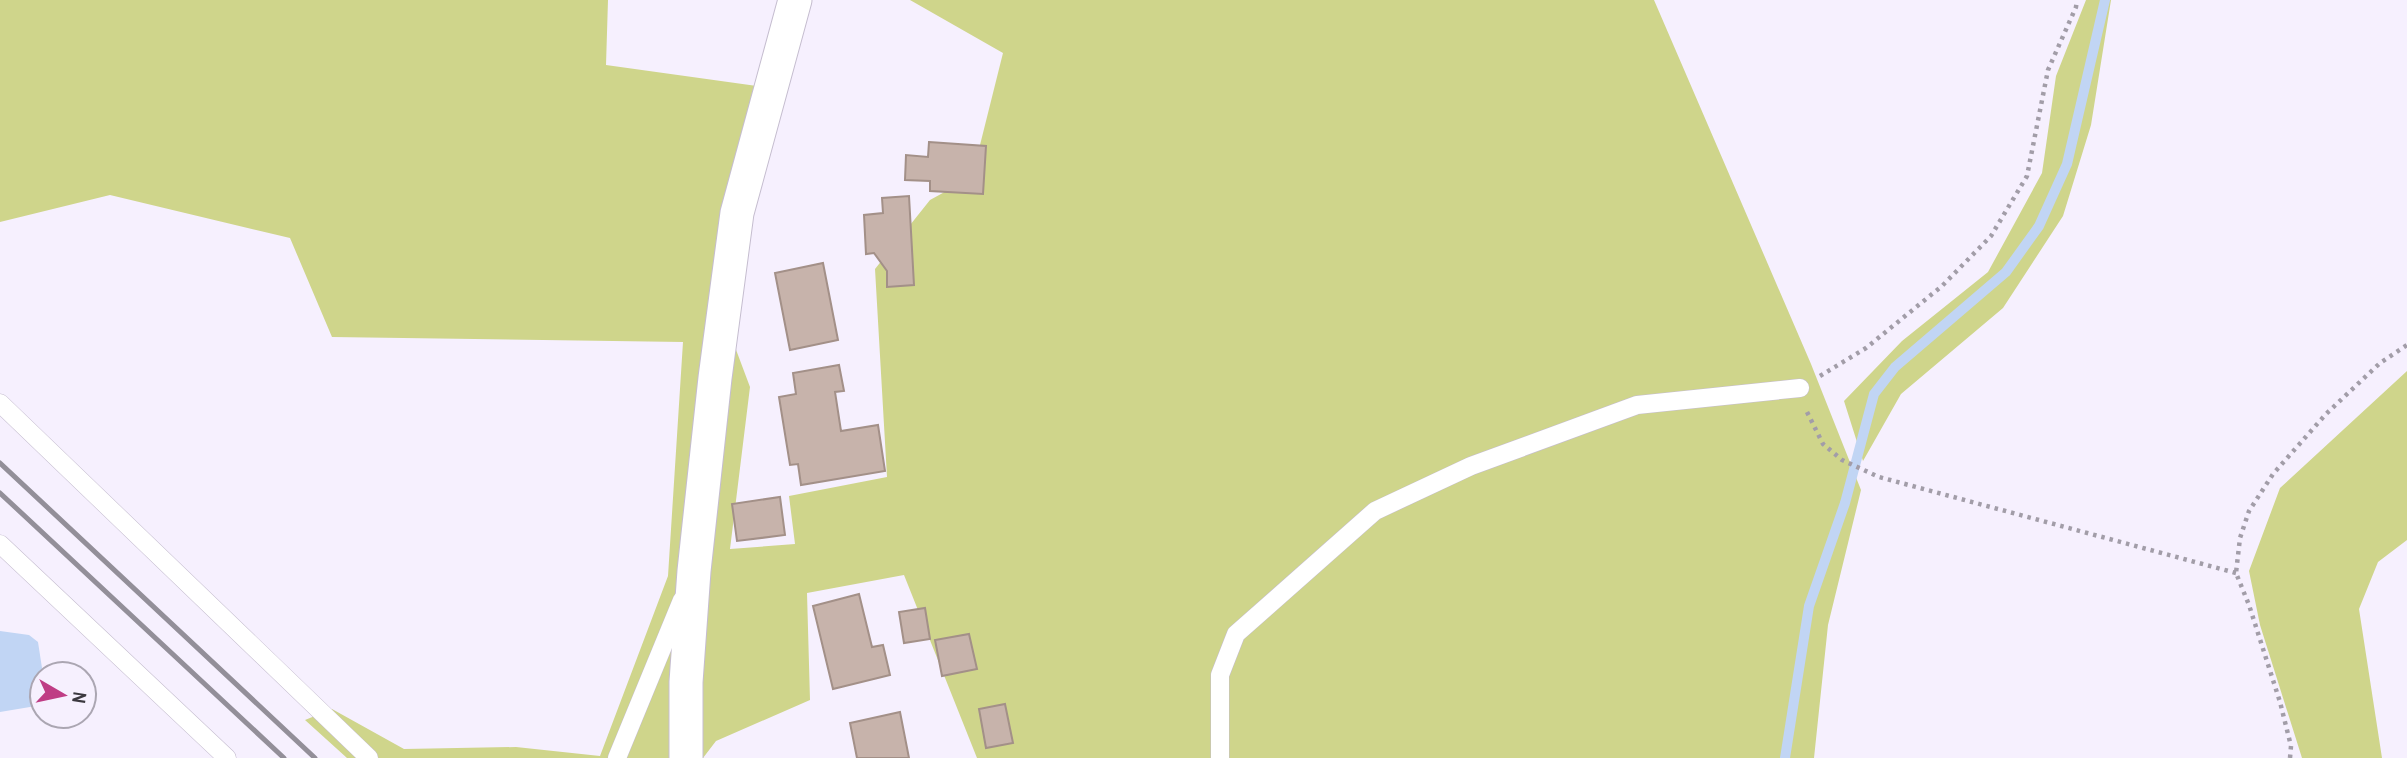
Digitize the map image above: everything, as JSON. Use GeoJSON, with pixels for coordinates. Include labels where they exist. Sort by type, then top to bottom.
{"type":"FeatureCollection","features":[{"type":"Feature","properties":{"kind":"street"},"geometry":{"type":"LineString","coordinates":[[686,758],[686,682],[694,571],[715,378],[737,213],[795,0]]}},
{"type":"Feature","properties":{"kind":"lane"},"geometry":{"type":"LineString","coordinates":[[1220,758],[1220,675],[1236,634],[1375,511],[1471,466],[1637,405],[1800,388]]}},
{"type":"Feature","properties":{"kind":"lane"},"geometry":{"type":"LineString","coordinates":[[0,403],[369,758]]}},
{"type":"Feature","properties":{"kind":"lane"},"geometry":{"type":"LineString","coordinates":[[0,544],[227,758]]}},
{"type":"Feature","properties":{"kind":"lane"},"geometry":{"type":"LineString","coordinates":[[617,758],[694,571]]}},
{"type":"Feature","properties":{"kind":"path"},"geometry":{"type":"LineString","coordinates":[[2077,0],[2048,70],[2027,176],[1991,236],[1942,286],[1866,348],[1800,388],[1806,411],[1823,443],[1842,460],[1879,477],[2236,573]]}},
{"type":"Feature","properties":{"kind":"path"},"geometry":{"type":"LineString","coordinates":[[2290,758],[2291,746],[2280,702],[2236,573],[2240,538],[2249,512],[2273,474],[2326,414],[2379,363],[2407,345]]}},
{"type":"Feature","properties":{"kind":"green space"},"geometry":{"type":"Polygon","coordinates":[[[0,0],[608,0],[606,65],[778,89],[742,216],[732,339],[750,387],[730,549],[795,544],[789,496],[887,477],[875,269],[930,200],[972,177],[1003,53],[910,0],[1654,0],[1811,364],[1861,490],[1828,625],[1814,758],[977,758],[904,575],[807,593],[810,700],[716,741],[703,758],[347,758],[305,720],[332,709],[404,749],[516,747],[600,756],[668,576],[683,342],[332,337],[290,238],[110,195],[0,222],[0,0]]]}},
{"type":"Feature","properties":{"kind":"green space"},"geometry":{"type":"Polygon","coordinates":[[[2086,0],[2111,0],[2091,125],[2063,216],[2003,308],[1901,394],[1863,461],[1844,401],[1902,341],[1988,272],[2042,173],[2056,76],[2086,0]]]}},
{"type":"Feature","properties":{"kind":"green space"},"geometry":{"type":"Polygon","coordinates":[[[2407,371],[2407,540],[2378,562],[2359,609],[2382,758],[2302,758],[2260,625],[2249,571],[2280,488],[2407,371]]]}},
{"type":"Feature","properties":{"kind":"water"},"geometry":{"type":"Polygon","coordinates":[[[0,631],[29,635],[38,642],[41,660],[28,660],[28,707],[0,712],[0,631]]]}},
{"type":"Feature","properties":{"kind":"building"},"geometry":{"type":"Polygon","coordinates":[[[929,142],[986,146],[983,194],[930,191],[930,181],[905,180],[906,155],[928,157],[929,142]]]}},
{"type":"Feature","properties":{"kind":"building"},"geometry":{"type":"Polygon","coordinates":[[[909,196],[914,285],[887,287],[887,271],[874,253],[866,254],[864,215],[883,213],[882,198],[909,196]]]}},
{"type":"Feature","properties":{"kind":"building"},"geometry":{"type":"Polygon","coordinates":[[[823,263],[838,340],[790,350],[775,273],[823,263]]]}},
{"type":"Feature","properties":{"kind":"building"},"geometry":{"type":"Polygon","coordinates":[[[839,365],[844,391],[835,392],[841,431],[878,425],[885,471],[801,485],[798,464],[790,465],[779,397],[796,394],[793,373],[839,365]]]}},
{"type":"Feature","properties":{"kind":"building"},"geometry":{"type":"Polygon","coordinates":[[[780,497],[785,535],[737,541],[732,504],[780,497]]]}},
{"type":"Feature","properties":{"kind":"building"},"geometry":{"type":"Polygon","coordinates":[[[859,594],[872,647],[883,645],[890,675],[833,689],[813,606],[859,594]]]}},
{"type":"Feature","properties":{"kind":"building"},"geometry":{"type":"Polygon","coordinates":[[[925,608],[930,639],[904,643],[899,612],[925,608]]]}},
{"type":"Feature","properties":{"kind":"building"},"geometry":{"type":"Polygon","coordinates":[[[969,634],[977,669],[942,676],[935,640],[969,634]]]}},
{"type":"Feature","properties":{"kind":"building"},"geometry":{"type":"Polygon","coordinates":[[[1005,704],[1013,743],[986,748],[979,709],[1005,704]]]}},
{"type":"Feature","properties":{"kind":"building"},"geometry":{"type":"Polygon","coordinates":[[[900,712],[909,758],[857,758],[850,723],[900,712]]]}},
{"type":"Feature","properties":{"kind":"waterway"},"geometry":{"type":"LineString","coordinates":[[1785,758],[1809,606],[1845,503],[1874,394],[1895,367],[2006,272],[2039,226],[2067,164],[2105,0]]}},
{"type":"Feature","properties":{"kind":"railway"},"geometry":{"type":"LineString","coordinates":[[0,463],[315,758]]}},
{"type":"Feature","properties":{"kind":"railway"},"geometry":{"type":"LineString","coordinates":[[0,493],[284,758]]}}]}
